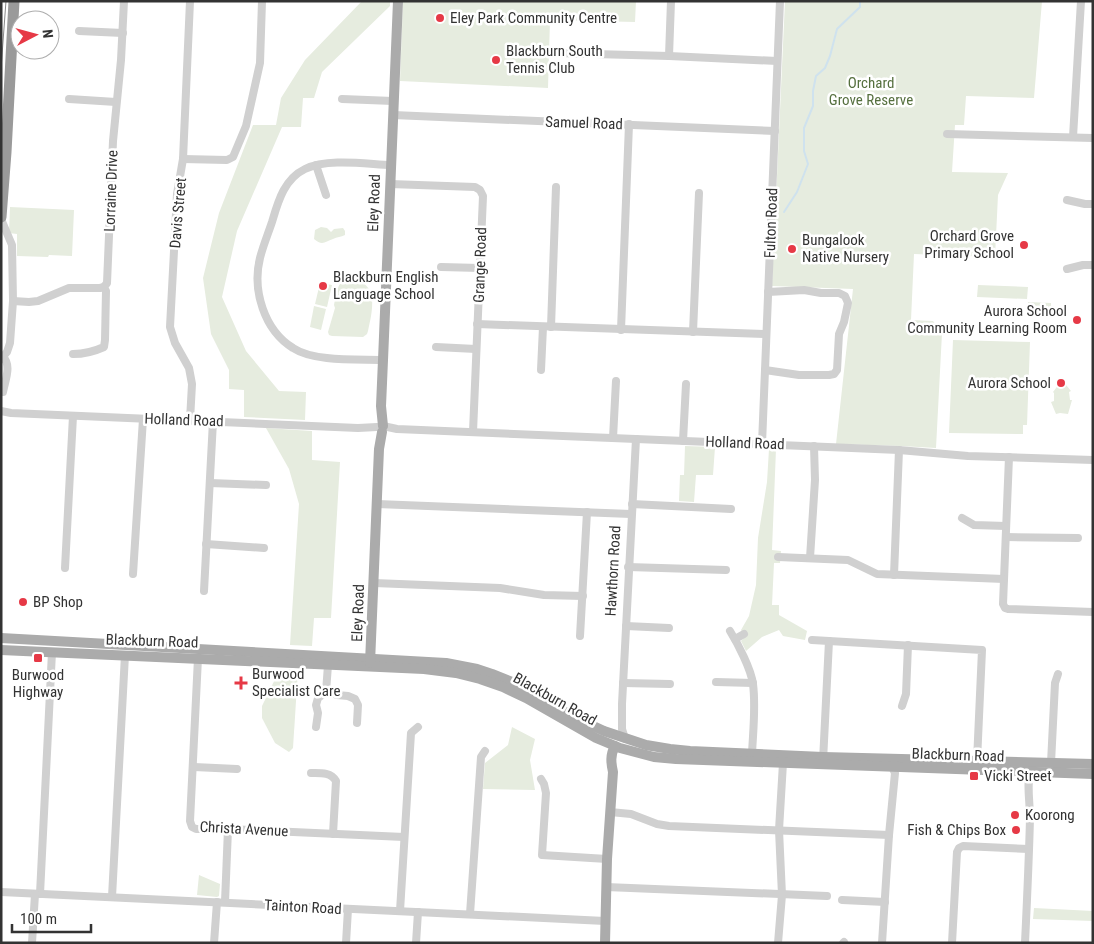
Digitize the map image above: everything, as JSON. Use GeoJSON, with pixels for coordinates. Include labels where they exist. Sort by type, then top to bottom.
{"type":"FeatureCollection","features":[{"type":"Feature","properties":{"kind":"highway"},"geometry":{"type":"LineString","coordinates":[[1,218],[14,1]]}},
{"type":"Feature","properties":{"kind":"highway"},"geometry":{"type":"LineString","coordinates":[[1,113],[9,94]]}},
{"type":"Feature","properties":{"kind":"main road","name":"Eley Road"},"geometry":{"type":"LineString","coordinates":[[370,662],[398,1]]}},
{"type":"Feature","properties":{"kind":"main road","name":"Blackburn Road"},"geometry":{"type":"LineString","coordinates":[[1,638],[328,665],[370,662],[456,673],[480,679],[514,692],[588,735],[621,743],[680,750],[752,754],[892,767],[1032,769],[1051,763],[1093,764]]}},
{"type":"Feature","properties":{"kind":"main road","name":"Blackburn Road"},"geometry":{"type":"LineString","coordinates":[[1,650],[125,655],[199,654],[370,662],[446,663],[477,669],[522,686],[587,724],[604,731],[621,743],[646,755],[669,759],[783,763],[823,761],[977,761],[1032,769],[1093,774]]}},
{"type":"Feature","properties":{"kind":"main road"},"geometry":{"type":"LineString","coordinates":[[562,710],[584,725],[621,743]]}},
{"type":"Feature","properties":{"kind":"main road","name":"Hawthorn Road"},"geometry":{"type":"LineString","coordinates":[[605,943],[607,859],[613,772],[621,743]]}},
{"type":"Feature","properties":{"kind":"street","name":"Lorraine Drive"},"geometry":{"type":"LineString","coordinates":[[74,354],[94,352],[104,347],[105,340],[106,291],[104,287],[107,283],[113,141],[122,60],[124,1]]}},
{"type":"Feature","properties":{"kind":"street","name":"Davis Street"},"geometry":{"type":"LineString","coordinates":[[190,1],[183,159],[177,194],[170,327],[174,344],[189,368],[192,384],[190,420]]}},
{"type":"Feature","properties":{"kind":"street"},"geometry":{"type":"LineString","coordinates":[[183,159],[228,160],[234,157],[246,126],[260,63],[262,1]]}},
{"type":"Feature","properties":{"kind":"street"},"geometry":{"type":"LineString","coordinates":[[669,56],[671,1]]}},
{"type":"Feature","properties":{"kind":"street","name":"Fulton Road"},"geometry":{"type":"LineString","coordinates":[[762,444],[780,1]]}},
{"type":"Feature","properties":{"kind":"street"},"geometry":{"type":"LineString","coordinates":[[1073,137],[1081,1]]}},
{"type":"Feature","properties":{"kind":"street"},"geometry":{"type":"LineString","coordinates":[[79,31],[123,33]]}},
{"type":"Feature","properties":{"kind":"street"},"geometry":{"type":"LineString","coordinates":[[556,53],[777,61]]}},
{"type":"Feature","properties":{"kind":"street"},"geometry":{"type":"LineString","coordinates":[[69,99],[116,102]]}},
{"type":"Feature","properties":{"kind":"street"},"geometry":{"type":"LineString","coordinates":[[342,99],[394,101]]}},
{"type":"Feature","properties":{"kind":"street","name":"Samuel Road"},"geometry":{"type":"LineString","coordinates":[[393,115],[775,131]]}},
{"type":"Feature","properties":{"kind":"street"},"geometry":{"type":"LineString","coordinates":[[620,330],[629,124]]}},
{"type":"Feature","properties":{"kind":"street"},"geometry":{"type":"LineString","coordinates":[[947,134],[1093,138]]}},
{"type":"Feature","properties":{"kind":"street"},"geometry":{"type":"LineString","coordinates":[[382,360],[325,358],[294,349],[272,327],[264,312],[257,275],[260,257],[281,193],[291,179],[303,170],[330,162],[391,165]]}},
{"type":"Feature","properties":{"kind":"street"},"geometry":{"type":"LineString","coordinates":[[316,165],[326,195]]}},
{"type":"Feature","properties":{"kind":"street","name":"Grange Road"},"geometry":{"type":"LineString","coordinates":[[390,184],[475,187],[480,190],[483,196],[473,432]]}},
{"type":"Feature","properties":{"kind":"street"},"geometry":{"type":"LineString","coordinates":[[541,370],[547,327],[556,187]]}},
{"type":"Feature","properties":{"kind":"street"},"geometry":{"type":"LineString","coordinates":[[693,332],[699,194]]}},
{"type":"Feature","properties":{"kind":"street"},"geometry":{"type":"LineString","coordinates":[[1067,200],[1093,204]]}},
{"type":"Feature","properties":{"kind":"street"},"geometry":{"type":"LineString","coordinates":[[1,218],[12,245],[13,301],[11,340],[8,350],[2,358],[8,364],[3,392]]}},
{"type":"Feature","properties":{"kind":"street"},"geometry":{"type":"LineString","coordinates":[[1067,269],[1093,265]]}},
{"type":"Feature","properties":{"kind":"street"},"geometry":{"type":"LineString","coordinates":[[441,267],[480,268]]}},
{"type":"Feature","properties":{"kind":"street"},"geometry":{"type":"LineString","coordinates":[[13,301],[30,302],[65,289],[104,287]]}},
{"type":"Feature","properties":{"kind":"street"},"geometry":{"type":"LineString","coordinates":[[765,370],[799,375],[834,374],[837,370],[839,334],[848,303],[844,296],[839,293],[821,293],[804,290],[768,292]]}},
{"type":"Feature","properties":{"kind":"street"},"geometry":{"type":"LineString","coordinates":[[477,324],[766,334]]}},
{"type":"Feature","properties":{"kind":"street"},"geometry":{"type":"LineString","coordinates":[[436,347],[476,349]]}},
{"type":"Feature","properties":{"kind":"street"},"geometry":{"type":"LineString","coordinates":[[613,438],[616,381]]}},
{"type":"Feature","properties":{"kind":"street"},"geometry":{"type":"LineString","coordinates":[[683,441],[686,384]]}},
{"type":"Feature","properties":{"kind":"street","name":"Holland Road"},"geometry":{"type":"LineString","coordinates":[[1,411],[73,416],[814,446],[899,450],[968,456],[1093,460]]}},
{"type":"Feature","properties":{"kind":"street","name":"Holland Road"},"geometry":{"type":"LineString","coordinates":[[1,417],[11,413]]}},
{"type":"Feature","properties":{"kind":"street"},"geometry":{"type":"LineString","coordinates":[[65,568],[73,416]]}},
{"type":"Feature","properties":{"kind":"street"},"geometry":{"type":"LineString","coordinates":[[134,574],[143,419]]}},
{"type":"Feature","properties":{"kind":"street"},"geometry":{"type":"LineString","coordinates":[[204,591],[213,422]]}},
{"type":"Feature","properties":{"kind":"street","name":"Hawthorn Road"},"geometry":{"type":"LineString","coordinates":[[621,743],[628,567],[636,439]]}},
{"type":"Feature","properties":{"kind":"street"},"geometry":{"type":"LineString","coordinates":[[810,558],[814,446]]}},
{"type":"Feature","properties":{"kind":"street"},"geometry":{"type":"LineString","coordinates":[[894,574],[899,450]]}},
{"type":"Feature","properties":{"kind":"street"},"geometry":{"type":"LineString","coordinates":[[1009,457],[1003,604],[1005,608],[1093,612]]}},
{"type":"Feature","properties":{"kind":"street"},"geometry":{"type":"LineString","coordinates":[[210,482],[266,485]]}},
{"type":"Feature","properties":{"kind":"street"},"geometry":{"type":"LineString","coordinates":[[377,504],[631,514]]}},
{"type":"Feature","properties":{"kind":"street"},"geometry":{"type":"LineString","coordinates":[[632,504],[730,509]]}},
{"type":"Feature","properties":{"kind":"street"},"geometry":{"type":"LineString","coordinates":[[580,636],[587,512]]}},
{"type":"Feature","properties":{"kind":"street"},"geometry":{"type":"LineString","coordinates":[[962,518],[974,525],[1006,526]]}},
{"type":"Feature","properties":{"kind":"street"},"geometry":{"type":"LineString","coordinates":[[1006,537],[1078,538]]}},
{"type":"Feature","properties":{"kind":"street"},"geometry":{"type":"LineString","coordinates":[[206,544],[264,548]]}},
{"type":"Feature","properties":{"kind":"street"},"geometry":{"type":"LineString","coordinates":[[778,557],[848,560],[877,574],[1004,579]]}},
{"type":"Feature","properties":{"kind":"street"},"geometry":{"type":"LineString","coordinates":[[628,567],[726,570]]}},
{"type":"Feature","properties":{"kind":"street"},"geometry":{"type":"LineString","coordinates":[[374,583],[500,588],[544,594],[583,596]]}},
{"type":"Feature","properties":{"kind":"street"},"geometry":{"type":"LineString","coordinates":[[626,626],[669,628]]}},
{"type":"Feature","properties":{"kind":"street"},"geometry":{"type":"LineString","coordinates":[[730,631],[753,684],[752,754]]}},
{"type":"Feature","properties":{"kind":"street"},"geometry":{"type":"LineString","coordinates":[[735,639],[744,634]]}},
{"type":"Feature","properties":{"kind":"street"},"geometry":{"type":"LineString","coordinates":[[812,640],[982,650],[977,761]]}},
{"type":"Feature","properties":{"kind":"street"},"geometry":{"type":"LineString","coordinates":[[823,761],[829,641]]}},
{"type":"Feature","properties":{"kind":"street"},"geometry":{"type":"LineString","coordinates":[[902,706],[906,694],[908,645]]}},
{"type":"Feature","properties":{"kind":"street"},"geometry":{"type":"LineString","coordinates":[[32,943],[38,894],[52,652]]}},
{"type":"Feature","properties":{"kind":"street","name":"Christa Avenue"},"geometry":{"type":"LineString","coordinates":[[199,654],[190,821],[192,827],[196,829],[404,837]]}},
{"type":"Feature","properties":{"kind":"street"},"geometry":{"type":"LineString","coordinates":[[112,897],[125,655]]}},
{"type":"Feature","properties":{"kind":"street"},"geometry":{"type":"LineString","coordinates":[[316,727],[318,713],[316,705],[318,698],[326,692],[328,665]]}},
{"type":"Feature","properties":{"kind":"street"},"geometry":{"type":"LineString","coordinates":[[1051,763],[1055,683],[1058,674]]}},
{"type":"Feature","properties":{"kind":"street"},"geometry":{"type":"LineString","coordinates":[[716,682],[753,684]]}},
{"type":"Feature","properties":{"kind":"street"},"geometry":{"type":"LineString","coordinates":[[623,683],[670,684]]}},
{"type":"Feature","properties":{"kind":"street"},"geometry":{"type":"LineString","coordinates":[[326,692],[355,699],[358,705],[357,724]]}},
{"type":"Feature","properties":{"kind":"street","name":"Hawthorn Road"},"geometry":{"type":"LineString","coordinates":[[604,731],[611,730],[617,725],[622,704]]}},
{"type":"Feature","properties":{"kind":"street"},"geometry":{"type":"LineString","coordinates":[[400,911],[411,733],[418,727]]}},
{"type":"Feature","properties":{"kind":"street"},"geometry":{"type":"LineString","coordinates":[[470,914],[481,757],[485,751]]}},
{"type":"Feature","properties":{"kind":"street"},"geometry":{"type":"LineString","coordinates":[[778,943],[782,895],[780,830],[783,763]]}},
{"type":"Feature","properties":{"kind":"street"},"geometry":{"type":"LineString","coordinates":[[194,767],[237,769]]}},
{"type":"Feature","properties":{"kind":"street"},"geometry":{"type":"LineString","coordinates":[[882,943],[895,773],[892,767]]}},
{"type":"Feature","properties":{"kind":"street"},"geometry":{"type":"LineString","coordinates":[[1025,943],[1032,769]]}},
{"type":"Feature","properties":{"kind":"street"},"geometry":{"type":"LineString","coordinates":[[311,773],[327,774],[334,777],[336,781],[333,834]]}},
{"type":"Feature","properties":{"kind":"street"},"geometry":{"type":"LineString","coordinates":[[542,779],[546,793],[542,855],[607,859]]}},
{"type":"Feature","properties":{"kind":"street"},"geometry":{"type":"LineString","coordinates":[[610,812],[631,814],[662,825],[889,835]]}},
{"type":"Feature","properties":{"kind":"street"},"geometry":{"type":"LineString","coordinates":[[214,943],[221,902],[228,829]]}},
{"type":"Feature","properties":{"kind":"street"},"geometry":{"type":"LineString","coordinates":[[952,943],[957,852],[959,848],[963,846],[1029,848]]}},
{"type":"Feature","properties":{"kind":"street"},"geometry":{"type":"LineString","coordinates":[[606,887],[827,896]]}},
{"type":"Feature","properties":{"kind":"street","name":"Tainton Road"},"geometry":{"type":"LineString","coordinates":[[1,892],[605,921]]}},
{"type":"Feature","properties":{"kind":"street"},"geometry":{"type":"LineString","coordinates":[[842,900],[885,902]]}},
{"type":"Feature","properties":{"kind":"street"},"geometry":{"type":"LineString","coordinates":[[346,943],[348,909]]}},
{"type":"Feature","properties":{"kind":"street"},"geometry":{"type":"LineString","coordinates":[[416,943],[418,912]]}},
{"type":"Feature","properties":{"kind":"green space"},"geometry":{"type":"Polygon","coordinates":[[[362,1],[390,1],[390,6],[322,72],[314,98],[303,98],[301,127],[282,127],[237,231],[222,297],[246,351],[279,391],[306,392],[305,420],[244,417],[244,390],[229,389],[229,370],[211,334],[203,278],[219,213],[253,125],[276,125],[281,98],[305,60],[362,1]]]}},
{"type":"Feature","properties":{"kind":"green space"},"geometry":{"type":"Polygon","coordinates":[[[403,1],[636,1],[635,22],[550,20],[548,88],[400,81],[403,1]]]}},
{"type":"Feature","properties":{"kind":"green space","name":"Orchard Grove Reserve"},"geometry":{"type":"Polygon","coordinates":[[[785,1],[1042,1],[1034,98],[966,96],[964,125],[955,125],[952,172],[1008,173],[998,195],[995,257],[914,254],[911,320],[933,321],[942,333],[936,448],[836,444],[853,289],[772,286],[785,1]]]}},
{"type":"Feature","properties":{"kind":"green space"},"geometry":{"type":"Polygon","coordinates":[[[10,207],[74,210],[72,256],[17,256],[17,234],[9,233],[10,207]]]}},
{"type":"Feature","properties":{"kind":"green space"},"geometry":{"type":"Polygon","coordinates":[[[321,227],[327,228],[331,232],[334,229],[343,228],[345,235],[321,243],[314,239],[315,230],[321,227]]]}},
{"type":"Feature","properties":{"kind":"green space"},"geometry":{"type":"Polygon","coordinates":[[[347,277],[360,281],[370,290],[372,307],[367,334],[363,337],[332,336],[328,332],[338,289],[341,282],[347,277]]]}},
{"type":"Feature","properties":{"kind":"green space"},"geometry":{"type":"Polygon","coordinates":[[[320,283],[332,285],[327,307],[315,304],[320,283]]]}},
{"type":"Feature","properties":{"kind":"green space"},"geometry":{"type":"Polygon","coordinates":[[[978,285],[1028,287],[1027,299],[977,297],[978,285]]]}},
{"type":"Feature","properties":{"kind":"green space"},"geometry":{"type":"Polygon","coordinates":[[[1028,302],[1051,303],[1051,315],[1028,314],[1028,302]]]}},
{"type":"Feature","properties":{"kind":"green space"},"geometry":{"type":"Polygon","coordinates":[[[314,306],[326,309],[321,330],[310,327],[314,306]]]}},
{"type":"Feature","properties":{"kind":"green space"},"geometry":{"type":"Polygon","coordinates":[[[953,340],[1030,342],[1027,425],[1023,425],[1023,434],[949,433],[953,340]]]}},
{"type":"Feature","properties":{"kind":"green space"},"geometry":{"type":"Polygon","coordinates":[[[1062,380],[1071,391],[1069,392],[1070,400],[1072,400],[1068,414],[1056,414],[1051,402],[1054,401],[1053,392],[1062,380]]]}},
{"type":"Feature","properties":{"kind":"green space"},"geometry":{"type":"Polygon","coordinates":[[[266,428],[312,431],[312,460],[340,462],[331,618],[314,618],[312,646],[290,645],[299,504],[289,469],[266,428]]]}},
{"type":"Feature","properties":{"kind":"green space"},"geometry":{"type":"Polygon","coordinates":[[[685,446],[715,447],[713,475],[696,475],[694,502],[679,501],[680,475],[684,475],[685,446]]]}},
{"type":"Feature","properties":{"kind":"green space"},"geometry":{"type":"Polygon","coordinates":[[[769,449],[776,449],[772,550],[781,551],[780,563],[774,563],[772,605],[779,605],[779,615],[807,631],[805,640],[783,636],[779,630],[762,637],[746,651],[741,641],[745,637],[741,630],[749,616],[756,585],[758,538],[767,482],[769,449]]]}},
{"type":"Feature","properties":{"kind":"green space"},"geometry":{"type":"Polygon","coordinates":[[[280,669],[298,670],[293,748],[289,752],[275,743],[262,718],[262,706],[280,669]]]}},
{"type":"Feature","properties":{"kind":"green space"},"geometry":{"type":"Polygon","coordinates":[[[512,727],[535,739],[530,760],[535,790],[483,789],[485,763],[508,745],[512,727]]]}},
{"type":"Feature","properties":{"kind":"green space"},"geometry":{"type":"Polygon","coordinates":[[[199,875],[220,884],[219,896],[197,895],[199,875]]]}},
{"type":"Feature","properties":{"kind":"green space"},"geometry":{"type":"Polygon","coordinates":[[[1034,908],[1093,911],[1093,921],[1033,919],[1034,908]]]}},
{"type":"Feature","properties":{"kind":"waterway"},"geometry":{"type":"LineString","coordinates":[[784,212],[797,192],[808,164],[804,151],[804,128],[813,106],[816,76],[825,68],[837,29],[860,7],[860,1]]}},
{"type":"Feature","properties":{"kind":"tram line"},"geometry":{"type":"LineString","coordinates":[[1,69],[6,1]]}},
{"type":"Feature","properties":{"kind":"place","name":"Eley Park Community Centre"},"geometry":{"type":"Point","coordinates":[440,18]}},
{"type":"Feature","properties":{"kind":"place","name":"Blackburn South Tennis Club"},"geometry":{"type":"Point","coordinates":[496,60]}},
{"type":"Feature","properties":{"kind":"place","name":"Orchard Grove Primary School"},"geometry":{"type":"Point","coordinates":[1024,245]}},
{"type":"Feature","properties":{"kind":"place","name":"Bungalook Native Nursery"},"geometry":{"type":"Point","coordinates":[792,249]}},
{"type":"Feature","properties":{"kind":"place","name":"Blackburn English Language School"},"geometry":{"type":"Point","coordinates":[323,286]}},
{"type":"Feature","properties":{"kind":"place","name":"Aurora School Community Learning Room"},"geometry":{"type":"Point","coordinates":[1077,320]}},
{"type":"Feature","properties":{"kind":"place","name":"Aurora School"},"geometry":{"type":"Point","coordinates":[1061,383]}},
{"type":"Feature","properties":{"kind":"place","name":"BP Shop"},"geometry":{"type":"Point","coordinates":[23,602]}},
{"type":"Feature","properties":{"kind":"place","name":"Burwood Highway"},"geometry":{"type":"Point","coordinates":[38,658]}},
{"type":"Feature","properties":{"kind":"place","name":"Burwood Specialist Care"},"geometry":{"type":"Point","coordinates":[241,683]}},
{"type":"Feature","properties":{"kind":"place","name":"Vicki Street"},"geometry":{"type":"Point","coordinates":[974,776]}},
{"type":"Feature","properties":{"kind":"place","name":"Koorong"},"geometry":{"type":"Point","coordinates":[1015,815]}},
{"type":"Feature","properties":{"kind":"place","name":"Fish & Chips Box"},"geometry":{"type":"Point","coordinates":[1016,830]}}]}
